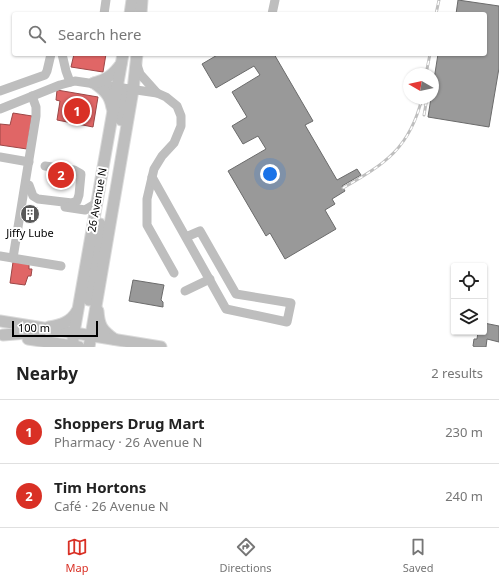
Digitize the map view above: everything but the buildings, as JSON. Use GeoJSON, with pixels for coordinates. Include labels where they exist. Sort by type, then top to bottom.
{"type":"FeatureCollection","features":[{"type":"Feature","properties":{"kind":"main road"},"geometry":{"type":"LineString","coordinates":[[130,12],[132,0]]}},
{"type":"Feature","properties":{"kind":"main road"},"geometry":{"type":"LineString","coordinates":[[140,12],[142,0]]}},
{"type":"Feature","properties":{"kind":"main road","name":"26 Avenue N"},"geometry":{"type":"LineString","coordinates":[[81,342],[97,299],[133,90],[136,57]]}},
{"type":"Feature","properties":{"kind":"main road"},"geometry":{"type":"LineString","coordinates":[[94,83],[109,78],[115,72],[122,59]]}},
{"type":"Feature","properties":{"kind":"main road","name":"26 Avenue N"},"geometry":{"type":"LineString","coordinates":[[81,342],[79,308],[122,59]]}},
{"type":"Feature","properties":{"kind":"main road"},"geometry":{"type":"LineString","coordinates":[[94,83],[109,95],[113,112]]}},
{"type":"Feature","properties":{"kind":"main road"},"geometry":{"type":"LineString","coordinates":[[116,192],[124,96],[121,90],[117,87]]}},
{"type":"Feature","properties":{"kind":"main road"},"geometry":{"type":"LineString","coordinates":[[81,342],[100,229],[103,170]]}},
{"type":"Feature","properties":{"kind":"main road"},"geometry":{"type":"LineString","coordinates":[[97,299],[99,322],[104,332],[115,339]]}},
{"type":"Feature","properties":{"kind":"main road"},"geometry":{"type":"LineString","coordinates":[[44,328],[59,326],[73,318],[79,308]]}},
{"type":"Feature","properties":{"kind":"main road"},"geometry":{"type":"LineString","coordinates":[[0,321],[44,328],[81,342]]}},
{"type":"Feature","properties":{"kind":"main road"},"geometry":{"type":"LineString","coordinates":[[2,334],[27,333],[81,342],[127,347]]}},
{"type":"Feature","properties":{"kind":"main road"},"geometry":{"type":"LineString","coordinates":[[2,334],[38,341],[81,342],[115,339],[161,347]]}},
{"type":"Feature","properties":{"kind":"main road"},"geometry":{"type":"LineString","coordinates":[[38,341],[49,347]]}},
{"type":"Feature","properties":{"kind":"street"},"geometry":{"type":"LineString","coordinates":[[104,12],[106,0]]}},
{"type":"Feature","properties":{"kind":"street"},"geometry":{"type":"LineString","coordinates":[[272,12],[275,0]]}},
{"type":"Feature","properties":{"kind":"street"},"geometry":{"type":"LineString","coordinates":[[0,92],[44,74],[47,71],[51,56]]}},
{"type":"Feature","properties":{"kind":"street"},"geometry":{"type":"LineString","coordinates":[[62,56],[70,82]]}},
{"type":"Feature","properties":{"kind":"street"},"geometry":{"type":"LineString","coordinates":[[136,57],[140,74],[157,93]]}},
{"type":"Feature","properties":{"kind":"street"},"geometry":{"type":"LineString","coordinates":[[0,108],[70,82],[80,81],[157,93],[166,97],[177,106],[182,116],[181,126],[174,143],[162,156],[154,169],[147,198],[147,225],[174,273]]}},
{"type":"Feature","properties":{"kind":"street"},"geometry":{"type":"LineString","coordinates":[[13,258],[36,113],[36,107],[32,96]]}},
{"type":"Feature","properties":{"kind":"street"},"geometry":{"type":"LineString","coordinates":[[0,157],[29,162]]}},
{"type":"Feature","properties":{"kind":"street"},"geometry":{"type":"LineString","coordinates":[[29,185],[32,194],[36,198],[72,204],[77,201],[81,174],[74,170],[45,166]]}},
{"type":"Feature","properties":{"kind":"street"},"geometry":{"type":"LineString","coordinates":[[152,177],[226,309],[287,322],[291,303],[236,294]]}},
{"type":"Feature","properties":{"kind":"street"},"geometry":{"type":"LineString","coordinates":[[22,200],[81,210],[87,209],[97,202]]}},
{"type":"Feature","properties":{"kind":"street"},"geometry":{"type":"LineString","coordinates":[[186,237],[200,231],[236,294]]}},
{"type":"Feature","properties":{"kind":"street"},"geometry":{"type":"LineString","coordinates":[[0,256],[61,266]]}},
{"type":"Feature","properties":{"kind":"street"},"geometry":{"type":"LineString","coordinates":[[185,291],[210,279]]}},
{"type":"Feature","properties":{"kind":"street"},"geometry":{"type":"LineString","coordinates":[[226,309],[236,294]]}},
{"type":"Feature","properties":{"kind":"railway"},"geometry":{"type":"LineString","coordinates":[[436,12],[439,0]]}},
{"type":"Feature","properties":{"kind":"railway"},"geometry":{"type":"LineString","coordinates":[[427,68],[430,56]]}},
{"type":"Feature","properties":{"kind":"railway"},"geometry":{"type":"LineString","coordinates":[[343,188],[371,171],[394,153],[410,130],[420,104]]}},
{"type":"Feature","properties":{"kind":"railway"},"geometry":{"type":"LineString","coordinates":[[424,115],[426,104]]}},
{"type":"Feature","properties":{"kind":"place","name":"Shoppers Drug Mart"},"geometry":{"type":"Point","coordinates":[77,111]}},
{"type":"Feature","properties":{"kind":"place","name":"Tim Hortons"},"geometry":{"type":"Point","coordinates":[61,175]}},
{"type":"Feature","properties":{"kind":"place","name":"Jiffy Lube"},"geometry":{"type":"Point","coordinates":[30,214]}}]}
